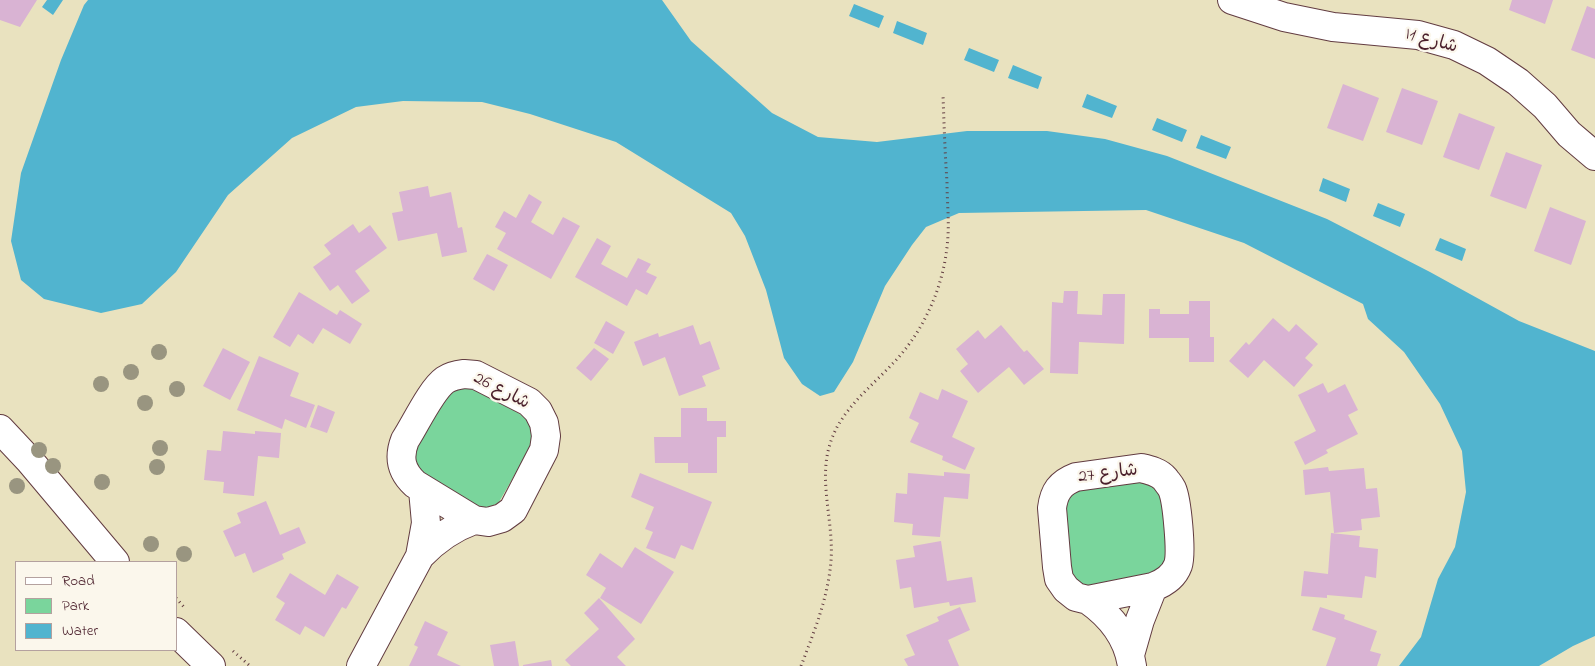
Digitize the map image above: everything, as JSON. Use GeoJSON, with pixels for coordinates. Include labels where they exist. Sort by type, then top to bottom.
{"type":"FeatureCollection","features":[{"type":"Feature","properties":{"kind":"street","name":"I1 شارع"},"geometry":{"type":"LineString","coordinates":[[1232,0],[1284,17],[1333,27],[1418,35],[1454,45],[1487,61],[1518,82],[1595,156]]}},
{"type":"Feature","properties":{"kind":"street","name":"شارع 26"},"geometry":{"type":"LineString","coordinates":[[464,374],[476,375],[529,402],[538,411],[544,423],[546,436],[544,450],[513,510],[502,518],[488,522],[474,520],[423,490],[408,477],[403,469],[402,449],[436,390],[443,382],[453,376],[464,374]]}},
{"type":"Feature","properties":{"kind":"street"},"geometry":{"type":"LineString","coordinates":[[0,429],[30,461],[114,561]]}},
{"type":"Feature","properties":{"kind":"street","name":"شارع 27"},"geometry":{"type":"LineString","coordinates":[[1088,600],[1162,584],[1172,575],[1178,564],[1180,551],[1172,488],[1164,478],[1153,471],[1141,468],[1076,477],[1066,481],[1058,488],[1053,497],[1052,508],[1059,579],[1066,589],[1076,597],[1088,600],[1100,608],[1118,629],[1131,660]]}},
{"type":"Feature","properties":{"kind":"street","name":"شارع 26"},"geometry":{"type":"LineString","coordinates":[[362,666],[420,556],[426,523],[423,490]]}},
{"type":"Feature","properties":{"kind":"street","name":"شارع 26"},"geometry":{"type":"LineString","coordinates":[[420,556],[444,534],[474,520]]}},
{"type":"Feature","properties":{"kind":"street","name":"شارع 27"},"geometry":{"type":"LineString","coordinates":[[1131,660],[1140,620],[1153,587]]}},
{"type":"Feature","properties":{"kind":"street"},"geometry":{"type":"LineString","coordinates":[[178,634],[211,666]]}},
{"type":"Feature","properties":{"kind":"path"},"geometry":{"type":"LineString","coordinates":[[801,666],[825,597],[831,561],[831,524],[826,488],[826,466],[830,444],[838,424],[852,406],[906,349],[920,328],[932,306],[946,259],[948,235],[943,95]]}},
{"type":"Feature","properties":{"kind":"green space"},"geometry":{"type":"Polygon","coordinates":[[[471,386],[527,418],[532,425],[533,443],[499,502],[486,508],[473,505],[413,468],[412,447],[446,390],[471,386]]]}},
{"type":"Feature","properties":{"kind":"green space"},"geometry":{"type":"Polygon","coordinates":[[[1144,479],[1163,495],[1169,572],[1083,587],[1074,581],[1070,572],[1064,497],[1070,490],[1144,479]]]}},
{"type":"Feature","properties":{"kind":"water"},"geometry":{"type":"Polygon","coordinates":[[[47,0],[63,0],[53,15],[42,7],[47,0]]]}},
{"type":"Feature","properties":{"kind":"water"},"geometry":{"type":"Polygon","coordinates":[[[88,0],[662,0],[691,41],[772,113],[818,137],[877,142],[967,131],[1047,131],[1105,139],[1167,156],[1327,219],[1430,272],[1519,321],[1595,351],[1595,636],[1573,646],[1539,666],[1399,666],[1421,637],[1438,579],[1455,547],[1466,492],[1462,451],[1440,404],[1404,352],[1368,319],[1363,304],[1244,243],[1146,210],[959,213],[926,227],[885,286],[853,362],[834,392],[820,396],[802,384],[784,358],[766,290],[745,236],[731,213],[616,142],[530,114],[482,102],[403,101],[356,107],[292,138],[228,195],[176,272],[142,304],[101,313],[44,299],[21,280],[11,241],[21,173],[61,60],[84,5],[88,0]]]}},
{"type":"Feature","properties":{"kind":"water"},"geometry":{"type":"Polygon","coordinates":[[[854,4],[884,16],[879,28],[849,16],[854,4]]]}},
{"type":"Feature","properties":{"kind":"water"},"geometry":{"type":"Polygon","coordinates":[[[897,21],[927,33],[923,45],[893,33],[897,21]]]}},
{"type":"Feature","properties":{"kind":"water"},"geometry":{"type":"Polygon","coordinates":[[[969,48],[999,60],[994,72],[964,60],[969,48]]]}},
{"type":"Feature","properties":{"kind":"water"},"geometry":{"type":"Polygon","coordinates":[[[1013,65],[1042,77],[1038,89],[1008,78],[1013,65]]]}},
{"type":"Feature","properties":{"kind":"water"},"geometry":{"type":"Polygon","coordinates":[[[1087,94],[1117,106],[1112,118],[1082,107],[1087,94]]]}},
{"type":"Feature","properties":{"kind":"water"},"geometry":{"type":"Polygon","coordinates":[[[1157,118],[1187,130],[1182,142],[1152,130],[1157,118]]]}},
{"type":"Feature","properties":{"kind":"water"},"geometry":{"type":"Polygon","coordinates":[[[1201,135],[1231,147],[1226,159],[1196,148],[1201,135]]]}},
{"type":"Feature","properties":{"kind":"water"},"geometry":{"type":"Polygon","coordinates":[[[1323,178],[1350,189],[1346,202],[1319,191],[1323,178]]]}},
{"type":"Feature","properties":{"kind":"water"},"geometry":{"type":"Polygon","coordinates":[[[1378,203],[1405,214],[1400,227],[1373,216],[1378,203]]]}},
{"type":"Feature","properties":{"kind":"water"},"geometry":{"type":"Polygon","coordinates":[[[1440,238],[1466,249],[1462,261],[1435,250],[1440,238]]]}},
{"type":"Feature","properties":{"kind":"building"},"geometry":{"type":"Polygon","coordinates":[[[0,0],[37,0],[20,27],[0,20],[0,0]]]}},
{"type":"Feature","properties":{"kind":"building"},"geometry":{"type":"Polygon","coordinates":[[[1512,0],[1553,0],[1545,24],[1509,10],[1512,0]]]}},
{"type":"Feature","properties":{"kind":"building"},"geometry":{"type":"Polygon","coordinates":[[[1587,6],[1595,9],[1595,59],[1571,50],[1587,6]]]}},
{"type":"Feature","properties":{"kind":"building"},"geometry":{"type":"Polygon","coordinates":[[[1343,84],[1379,98],[1363,141],[1327,128],[1343,84]]]}},
{"type":"Feature","properties":{"kind":"building"},"geometry":{"type":"Polygon","coordinates":[[[1402,88],[1438,101],[1422,145],[1386,132],[1402,88]]]}},
{"type":"Feature","properties":{"kind":"building"},"geometry":{"type":"Polygon","coordinates":[[[1459,113],[1495,127],[1479,170],[1443,157],[1459,113]]]}},
{"type":"Feature","properties":{"kind":"building"},"geometry":{"type":"Polygon","coordinates":[[[1506,152],[1542,165],[1526,209],[1490,196],[1506,152]]]}},
{"type":"Feature","properties":{"kind":"building"},"geometry":{"type":"Polygon","coordinates":[[[428,186],[430,197],[451,192],[458,228],[462,227],[467,252],[442,257],[437,233],[398,241],[392,213],[403,211],[399,192],[428,186]]]}},
{"type":"Feature","properties":{"kind":"building"},"geometry":{"type":"Polygon","coordinates":[[[529,194],[542,202],[531,222],[553,235],[563,217],[580,226],[551,279],[497,249],[506,233],[495,227],[504,211],[516,218],[529,194]]]}},
{"type":"Feature","properties":{"kind":"building"},"geometry":{"type":"Polygon","coordinates":[[[1550,207],[1586,221],[1571,265],[1534,251],[1550,207]]]}},
{"type":"Feature","properties":{"kind":"building"},"geometry":{"type":"Polygon","coordinates":[[[353,224],[359,233],[370,225],[387,248],[355,271],[370,291],[352,304],[338,285],[330,291],[313,267],[331,254],[324,245],[353,224]]]}},
{"type":"Feature","properties":{"kind":"building"},"geometry":{"type":"Polygon","coordinates":[[[597,238],[611,246],[601,264],[627,278],[638,258],[651,264],[646,272],[657,277],[647,295],[636,289],[627,306],[575,277],[597,238]]]}},
{"type":"Feature","properties":{"kind":"building"},"geometry":{"type":"Polygon","coordinates":[[[487,254],[508,265],[494,291],[473,279],[487,254]]]}},
{"type":"Feature","properties":{"kind":"building"},"geometry":{"type":"Polygon","coordinates":[[[1064,291],[1078,291],[1077,314],[1102,315],[1103,294],[1125,294],[1124,344],[1079,342],[1078,374],[1050,373],[1052,302],[1063,303],[1064,291]]]}},
{"type":"Feature","properties":{"kind":"building"},"geometry":{"type":"Polygon","coordinates":[[[299,292],[337,315],[340,310],[362,324],[350,344],[323,328],[313,344],[298,334],[290,347],[273,337],[299,292]]]}},
{"type":"Feature","properties":{"kind":"building"},"geometry":{"type":"Polygon","coordinates":[[[1189,301],[1210,301],[1210,337],[1214,337],[1214,362],[1189,362],[1189,338],[1149,338],[1149,309],[1160,309],[1160,314],[1189,314],[1189,301]]]}},
{"type":"Feature","properties":{"kind":"building"},"geometry":{"type":"Polygon","coordinates":[[[1273,318],[1289,332],[1296,324],[1318,344],[1305,358],[1313,365],[1294,387],[1264,360],[1248,378],[1229,361],[1246,342],[1249,345],[1273,318]]]}},
{"type":"Feature","properties":{"kind":"building"},"geometry":{"type":"Polygon","coordinates":[[[606,321],[625,332],[613,354],[594,343],[606,321]]]}},
{"type":"Feature","properties":{"kind":"building"},"geometry":{"type":"Polygon","coordinates":[[[693,325],[700,345],[710,341],[720,369],[702,376],[706,386],[679,396],[665,357],[643,366],[634,342],[658,333],[659,337],[693,325]]]}},
{"type":"Feature","properties":{"kind":"building"},"geometry":{"type":"Polygon","coordinates":[[[1001,325],[1024,352],[1027,350],[1044,369],[1024,385],[1009,367],[978,393],[960,371],[968,364],[956,349],[978,330],[985,339],[1001,325]]]}},
{"type":"Feature","properties":{"kind":"building"},"geometry":{"type":"Polygon","coordinates":[[[223,348],[250,362],[230,400],[203,386],[223,348]]]}},
{"type":"Feature","properties":{"kind":"building"},"geometry":{"type":"Polygon","coordinates":[[[594,348],[609,359],[591,381],[576,368],[594,348]]]}},
{"type":"Feature","properties":{"kind":"building"},"geometry":{"type":"Polygon","coordinates":[[[259,356],[299,373],[290,396],[315,405],[306,428],[285,419],[282,429],[237,410],[259,356]]]}},
{"type":"Feature","properties":{"kind":"building"},"geometry":{"type":"Polygon","coordinates":[[[1323,383],[1328,393],[1345,384],[1358,410],[1348,415],[1358,434],[1326,450],[1328,453],[1305,465],[1294,442],[1316,431],[1298,395],[1323,383]]]}},
{"type":"Feature","properties":{"kind":"building"},"geometry":{"type":"Polygon","coordinates":[[[942,389],[968,401],[952,437],[975,448],[965,470],[942,460],[943,456],[910,442],[919,423],[909,418],[920,392],[938,400],[942,389]]]}},
{"type":"Feature","properties":{"kind":"building"},"geometry":{"type":"Polygon","coordinates":[[[318,405],[335,412],[327,433],[310,427],[318,405]]]}},
{"type":"Feature","properties":{"kind":"building"},"geometry":{"type":"Polygon","coordinates":[[[681,408],[707,408],[707,421],[726,421],[726,437],[717,437],[717,473],[688,473],[688,463],[655,463],[654,437],[681,437],[681,408]]]}},
{"type":"Feature","properties":{"kind":"building"},"geometry":{"type":"Polygon","coordinates":[[[223,431],[255,434],[255,431],[281,433],[279,458],[258,456],[254,496],[223,493],[224,482],[204,480],[207,450],[221,451],[223,431]]]}},
{"type":"Feature","properties":{"kind":"building"},"geometry":{"type":"Polygon","coordinates":[[[1328,467],[1329,471],[1364,468],[1366,489],[1377,488],[1380,517],[1361,519],[1362,530],[1334,533],[1330,492],[1305,495],[1303,470],[1328,467]]]}},
{"type":"Feature","properties":{"kind":"building"},"geometry":{"type":"Polygon","coordinates":[[[944,472],[970,474],[968,499],[944,497],[940,537],[912,535],[913,524],[894,522],[896,493],[907,494],[908,473],[944,476],[944,472]]]}},
{"type":"Feature","properties":{"kind":"building"},"geometry":{"type":"Polygon","coordinates":[[[640,473],[712,502],[693,550],[681,545],[675,559],[646,548],[653,532],[645,529],[654,507],[631,497],[640,473]]]}},
{"type":"Feature","properties":{"kind":"building"},"geometry":{"type":"Polygon","coordinates":[[[266,501],[280,535],[299,527],[306,543],[282,554],[284,559],[253,573],[245,553],[235,557],[223,531],[241,523],[237,513],[266,501]]]}},
{"type":"Feature","properties":{"kind":"building"},"geometry":{"type":"Polygon","coordinates":[[[1331,533],[1360,536],[1359,547],[1378,549],[1376,578],[1365,576],[1362,598],[1327,595],[1327,598],[1301,596],[1304,571],[1328,574],[1331,533]]]}},
{"type":"Feature","properties":{"kind":"building"},"geometry":{"type":"Polygon","coordinates":[[[941,541],[947,581],[972,577],[976,602],[950,606],[949,602],[914,608],[911,587],[900,589],[896,560],[915,557],[913,546],[941,541]]]}},
{"type":"Feature","properties":{"kind":"building"},"geometry":{"type":"Polygon","coordinates":[[[635,547],[674,572],[641,624],[600,598],[606,588],[586,575],[600,553],[622,568],[635,547]]]}},
{"type":"Feature","properties":{"kind":"building"},"geometry":{"type":"Polygon","coordinates":[[[290,573],[325,595],[337,574],[359,587],[346,609],[342,607],[324,637],[305,626],[300,635],[275,620],[285,603],[276,597],[290,573]]]}},
{"type":"Feature","properties":{"kind":"building"},"geometry":{"type":"Polygon","coordinates":[[[599,598],[635,639],[617,657],[626,666],[571,666],[565,660],[599,629],[584,613],[599,598]]]}},
{"type":"Feature","properties":{"kind":"building"},"geometry":{"type":"Polygon","coordinates":[[[960,607],[970,630],[948,640],[959,666],[908,666],[904,659],[915,655],[906,635],[939,621],[937,617],[960,607]]]}},
{"type":"Feature","properties":{"kind":"building"},"geometry":{"type":"Polygon","coordinates":[[[1320,607],[1345,615],[1344,619],[1377,631],[1370,651],[1381,654],[1377,666],[1326,666],[1336,638],[1312,630],[1320,607]]]}},
{"type":"Feature","properties":{"kind":"building"},"geometry":{"type":"Polygon","coordinates":[[[425,621],[448,632],[437,655],[461,666],[409,666],[418,647],[414,645],[425,621]]]}},
{"type":"Feature","properties":{"kind":"building"},"geometry":{"type":"Polygon","coordinates":[[[515,641],[519,666],[494,666],[490,645],[515,641]]]}},
{"type":"Feature","properties":{"kind":"building"},"geometry":{"type":"Polygon","coordinates":[[[551,660],[552,666],[523,666],[523,665],[551,660]]]}}]}
